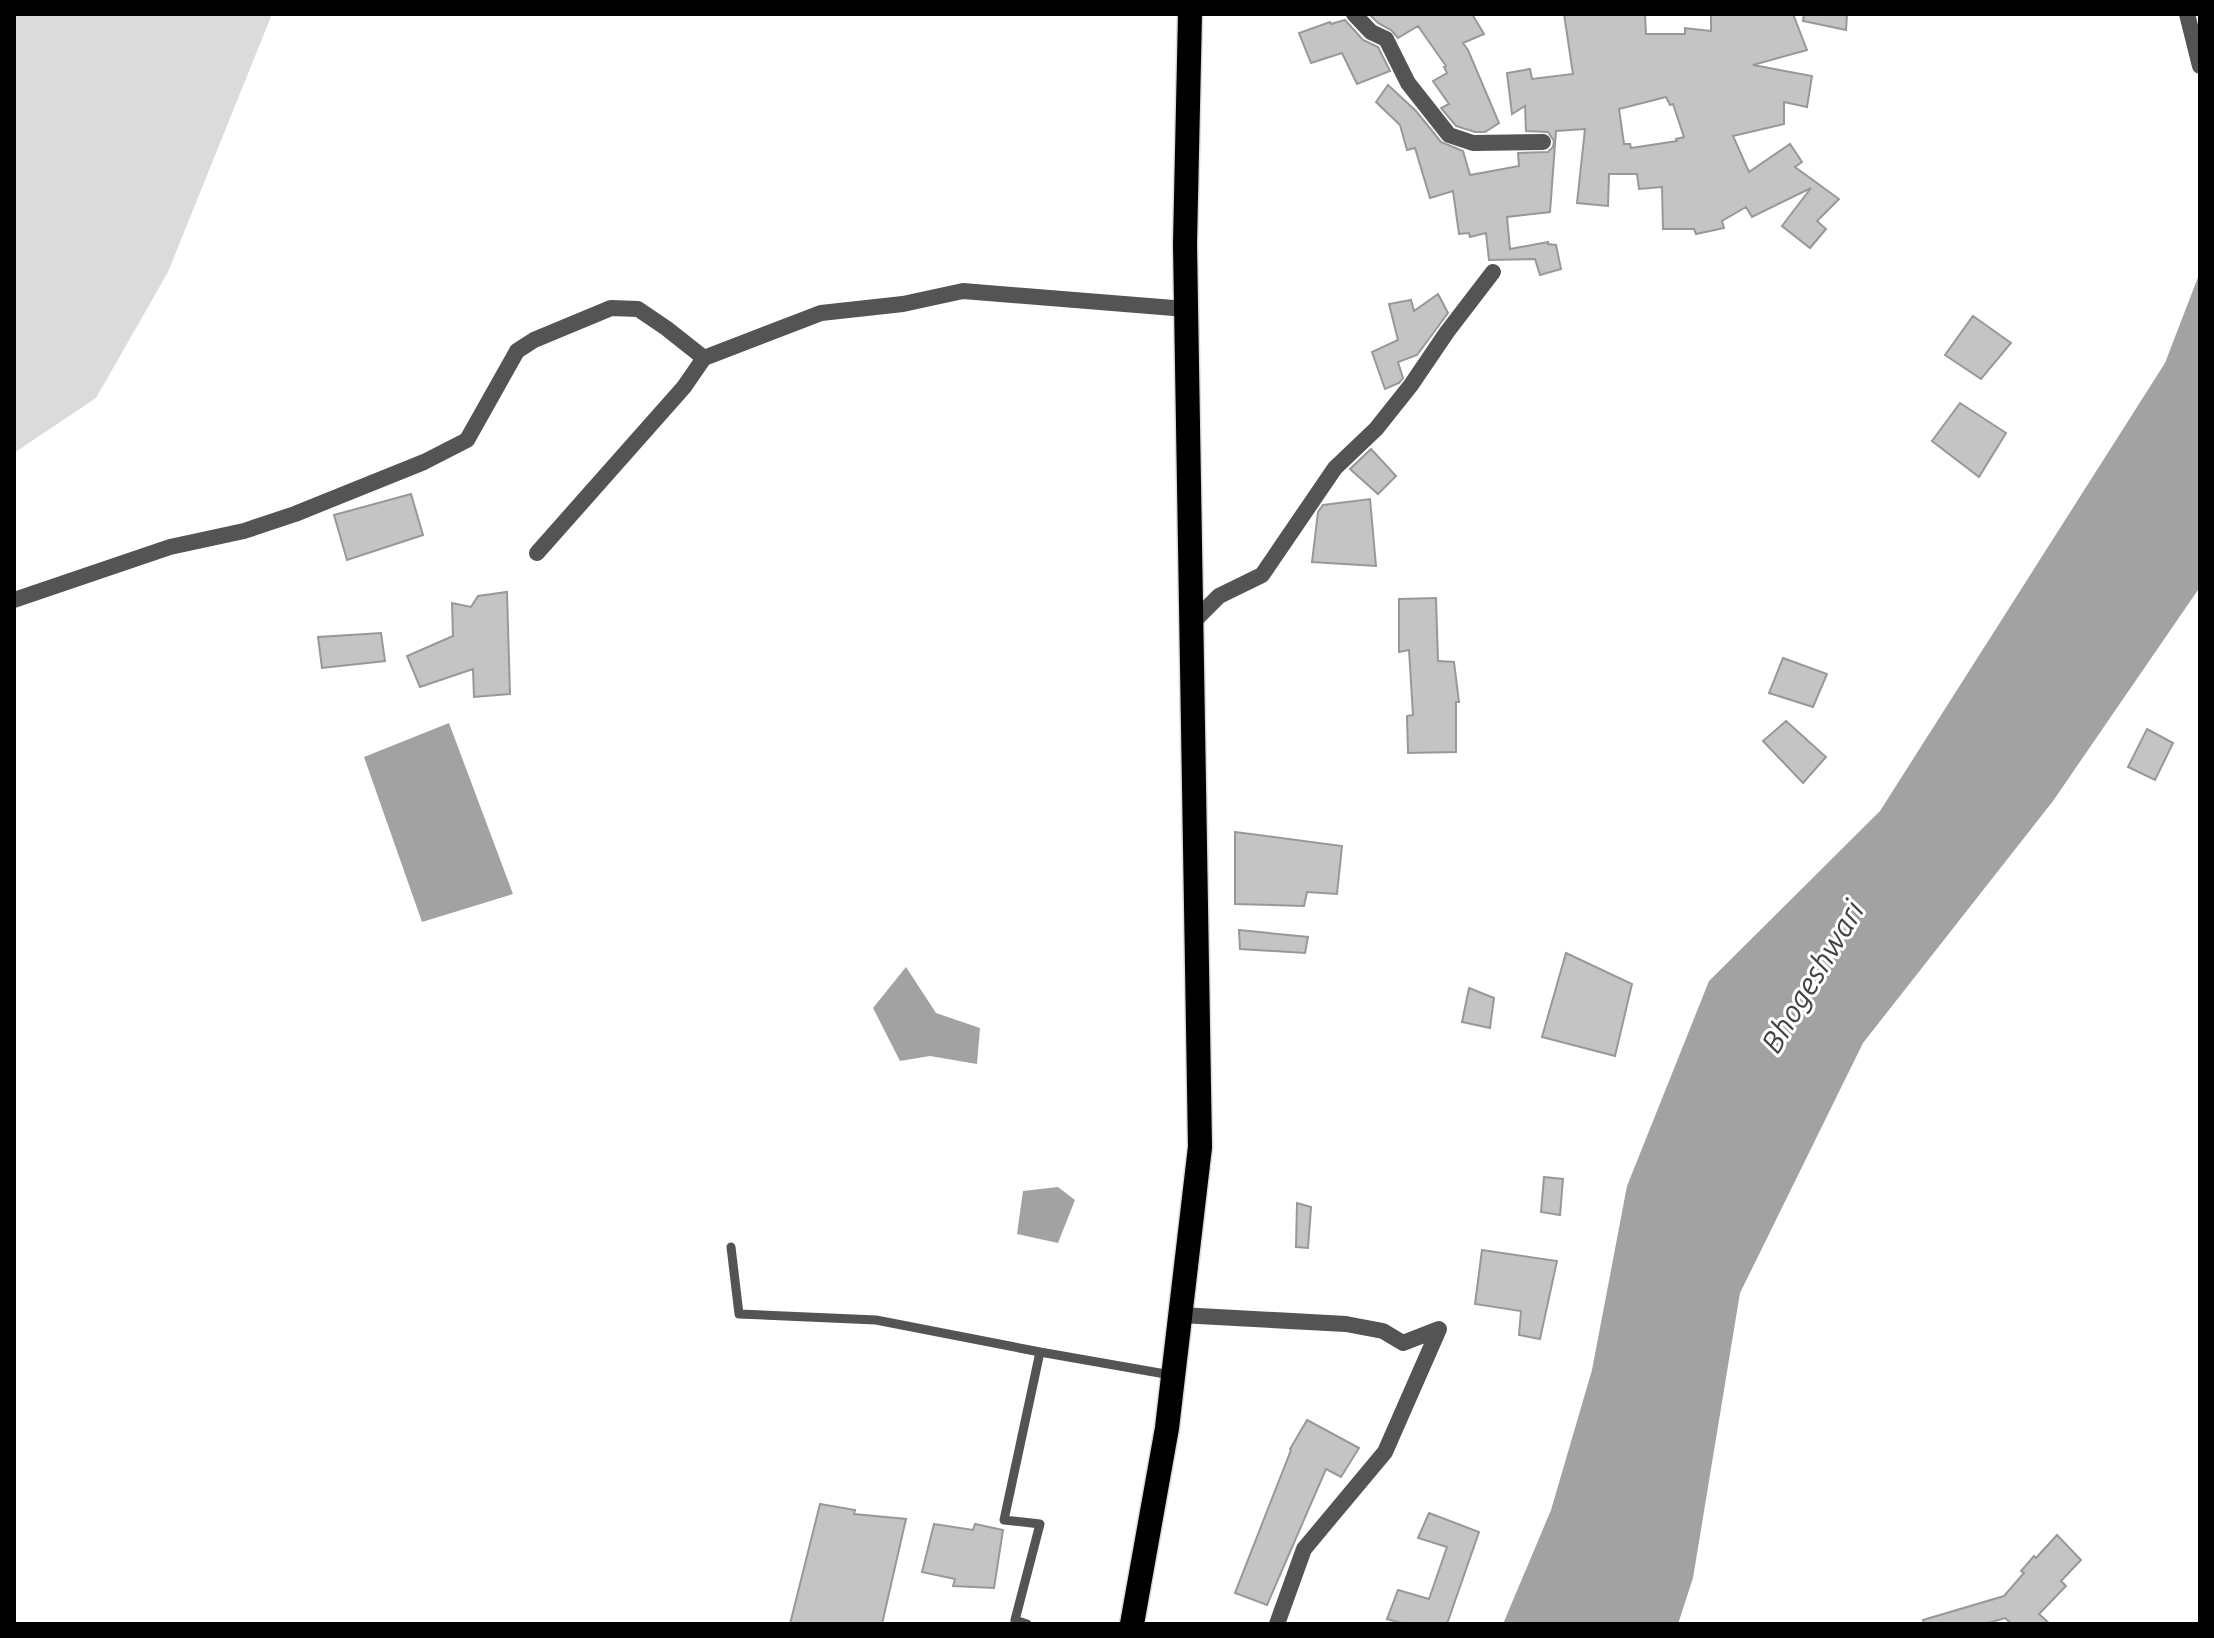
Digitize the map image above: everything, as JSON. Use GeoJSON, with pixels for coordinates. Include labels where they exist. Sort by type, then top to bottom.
{"type":"FeatureCollection","features":[{"type":"Feature","properties":{"kind":"highway"},"geometry":{"type":"LineString","coordinates":[[1132,1624],[1167,1428],[1200,1147],[1185,244],[1190,14]]}},
{"type":"Feature","properties":{"kind":"street"},"geometry":{"type":"LineString","coordinates":[[1354,14],[1371,32],[1386,39],[1408,83],[1449,135],[1473,143],[1543,142]]}},
{"type":"Feature","properties":{"kind":"street"},"geometry":{"type":"LineString","coordinates":[[2187,14],[2200,66]]}},
{"type":"Feature","properties":{"kind":"street"},"geometry":{"type":"LineString","coordinates":[[1191,624],[1219,596],[1262,575],[1335,468],[1376,429],[1403,396],[1493,272]]}},
{"type":"Feature","properties":{"kind":"street"},"geometry":{"type":"LineString","coordinates":[[537,553],[684,387],[704,358],[821,313],[903,304],[963,291],[1186,309]]}},
{"type":"Feature","properties":{"kind":"street"},"geometry":{"type":"LineString","coordinates":[[14,600],[170,547],[244,531],[295,514],[424,462],[467,440],[517,351],[534,340],[611,308],[638,309],[704,358]]}},
{"type":"Feature","properties":{"kind":"street"},"geometry":{"type":"LineString","coordinates":[[1180,1315],[1346,1324],[1383,1331],[1403,1343],[1439,1329],[1385,1452],[1304,1549],[1277,1624]]}},
{"type":"Feature","properties":{"kind":"lane"},"geometry":{"type":"LineString","coordinates":[[731,1247],[739,1314],[876,1320],[1173,1375]]}},
{"type":"Feature","properties":{"kind":"lane"},"geometry":{"type":"LineString","coordinates":[[1027,1624],[1015,1620],[1040,1524],[1004,1520],[1040,1352]]}},
{"type":"Feature","properties":{"kind":"shaded area"},"geometry":{"type":"Polygon","coordinates":[[[14,14],[272,14],[168,272],[96,398],[14,453],[14,14]]]}},
{"type":"Feature","properties":{"kind":"water","name":"Bhogeshwari"},"geometry":{"type":"Polygon","coordinates":[[[2200,272],[2200,587],[2053,801],[1863,1043],[1740,1293],[1693,1578],[1678,1624],[1503,1624],[1551,1510],[1592,1370],[1627,1186],[1709,981],[1880,811],[2165,363],[2200,272]]]}},
{"type":"Feature","properties":{"kind":"water"},"geometry":{"type":"Polygon","coordinates":[[[449,723],[513,894],[422,922],[364,757],[449,723]]]}},
{"type":"Feature","properties":{"kind":"water"},"geometry":{"type":"Polygon","coordinates":[[[906,967],[936,1013],[980,1028],[977,1064],[930,1056],[900,1061],[873,1008],[906,967]]]}},
{"type":"Feature","properties":{"kind":"water"},"geometry":{"type":"Polygon","coordinates":[[[1058,1187],[1075,1200],[1058,1243],[1017,1234],[1023,1191],[1058,1187]]]}},
{"type":"Feature","properties":{"kind":"building"},"geometry":{"type":"Polygon","coordinates":[[[1369,14],[1472,14],[1484,34],[1463,43],[1499,123],[1485,132],[1456,126],[1441,108],[1449,104],[1433,81],[1447,73],[1446,66],[1418,26],[1398,38],[1369,14]]]}},
{"type":"Feature","properties":{"kind":"building"},"geometry":{"type":"Polygon","coordinates":[[[1564,14],[1645,14],[1646,34],[1685,34],[1685,28],[1711,31],[1711,14],[1793,14],[1807,50],[1753,65],[1812,76],[1807,107],[1784,102],[1784,124],[1733,136],[1749,172],[1790,144],[1802,162],[1795,167],[1839,199],[1817,221],[1826,229],[1810,248],[1782,226],[1811,188],[1752,217],[1746,207],[1722,221],[1724,228],[1696,234],[1694,229],[1663,229],[1662,187],[1639,189],[1637,174],[1609,174],[1608,206],[1577,203],[1585,129],[1556,131],[1550,212],[1507,217],[1510,249],[1548,242],[1556,245],[1561,269],[1540,275],[1535,259],[1489,260],[1486,233],[1470,237],[1469,233],[1459,234],[1453,191],[1430,198],[1415,148],[1407,150],[1400,125],[1376,102],[1388,85],[1416,111],[1441,142],[1463,151],[1470,175],[1519,166],[1518,153],[1548,152],[1553,147],[1554,141],[1548,132],[1526,131],[1525,106],[1512,114],[1507,73],[1530,69],[1532,79],[1573,74],[1564,14]],[[1666,97],[1619,109],[1624,144],[1630,144],[1631,148],[1677,141],[1684,137],[1673,104],[1670,105],[1666,97]]]}},
{"type":"Feature","properties":{"kind":"building"},"geometry":{"type":"Polygon","coordinates":[[[1804,14],[1847,14],[1846,30],[1803,21],[1804,14]]]}},
{"type":"Feature","properties":{"kind":"building"},"geometry":{"type":"Polygon","coordinates":[[[1345,20],[1363,40],[1378,47],[1390,71],[1357,84],[1342,53],[1311,63],[1299,33],[1345,20]]]}},
{"type":"Feature","properties":{"kind":"building"},"geometry":{"type":"Polygon","coordinates":[[[1438,294],[1448,313],[1417,355],[1398,362],[1403,378],[1385,389],[1372,352],[1398,340],[1389,304],[1411,300],[1414,311],[1438,294]]]}},
{"type":"Feature","properties":{"kind":"building"},"geometry":{"type":"Polygon","coordinates":[[[1973,316],[2011,343],[1981,379],[1945,355],[1973,316]]]}},
{"type":"Feature","properties":{"kind":"building"},"geometry":{"type":"Polygon","coordinates":[[[1960,403],[2006,433],[1979,477],[1932,441],[1960,403]]]}},
{"type":"Feature","properties":{"kind":"building"},"geometry":{"type":"Polygon","coordinates":[[[1371,449],[1396,476],[1378,494],[1350,469],[1371,449]]]}},
{"type":"Feature","properties":{"kind":"building"},"geometry":{"type":"Polygon","coordinates":[[[411,494],[423,535],[347,560],[334,515],[411,494]]]}},
{"type":"Feature","properties":{"kind":"building"},"geometry":{"type":"Polygon","coordinates":[[[1370,499],[1376,566],[1312,562],[1318,512],[1323,505],[1370,499]]]}},
{"type":"Feature","properties":{"kind":"building"},"geometry":{"type":"Polygon","coordinates":[[[507,592],[510,694],[474,697],[473,669],[420,687],[407,656],[453,636],[452,603],[471,607],[478,596],[507,592]]]}},
{"type":"Feature","properties":{"kind":"building"},"geometry":{"type":"Polygon","coordinates":[[[1436,598],[1438,661],[1454,662],[1459,702],[1456,702],[1456,752],[1408,753],[1407,716],[1413,715],[1409,650],[1399,652],[1399,599],[1436,598]]]}},
{"type":"Feature","properties":{"kind":"building"},"geometry":{"type":"Polygon","coordinates":[[[381,633],[385,661],[322,668],[318,637],[381,633]]]}},
{"type":"Feature","properties":{"kind":"building"},"geometry":{"type":"Polygon","coordinates":[[[1783,658],[1827,674],[1813,707],[1769,693],[1783,658]]]}},
{"type":"Feature","properties":{"kind":"building"},"geometry":{"type":"Polygon","coordinates":[[[1786,721],[1826,757],[1803,783],[1763,741],[1786,721]]]}},
{"type":"Feature","properties":{"kind":"building"},"geometry":{"type":"Polygon","coordinates":[[[2147,729],[2173,743],[2155,780],[2128,767],[2147,729]]]}},
{"type":"Feature","properties":{"kind":"building"},"geometry":{"type":"Polygon","coordinates":[[[1235,832],[1342,846],[1337,894],[1307,892],[1304,906],[1235,904],[1235,832]]]}},
{"type":"Feature","properties":{"kind":"building"},"geometry":{"type":"Polygon","coordinates":[[[1239,930],[1308,937],[1305,953],[1240,949],[1239,930]]]}},
{"type":"Feature","properties":{"kind":"building"},"geometry":{"type":"Polygon","coordinates":[[[1566,953],[1632,984],[1615,1056],[1542,1037],[1566,953]]]}},
{"type":"Feature","properties":{"kind":"building"},"geometry":{"type":"Polygon","coordinates":[[[1469,988],[1494,998],[1490,1028],[1462,1022],[1469,988]]]}},
{"type":"Feature","properties":{"kind":"building"},"geometry":{"type":"Polygon","coordinates":[[[1544,1177],[1563,1179],[1560,1215],[1541,1212],[1544,1177]]]}},
{"type":"Feature","properties":{"kind":"building"},"geometry":{"type":"Polygon","coordinates":[[[1297,1203],[1311,1207],[1308,1248],[1296,1247],[1297,1203]]]}},
{"type":"Feature","properties":{"kind":"building"},"geometry":{"type":"Polygon","coordinates":[[[1482,1250],[1557,1261],[1540,1339],[1519,1335],[1521,1311],[1475,1304],[1482,1250]]]}},
{"type":"Feature","properties":{"kind":"building"},"geometry":{"type":"Polygon","coordinates":[[[1307,1420],[1359,1448],[1341,1477],[1326,1469],[1267,1605],[1235,1593],[1290,1449],[1307,1420]]]}},
{"type":"Feature","properties":{"kind":"building"},"geometry":{"type":"Polygon","coordinates":[[[820,1504],[855,1510],[854,1514],[906,1519],[882,1624],[790,1624],[820,1504]]]}},
{"type":"Feature","properties":{"kind":"building"},"geometry":{"type":"Polygon","coordinates":[[[1429,1513],[1479,1532],[1447,1624],[1405,1624],[1387,1619],[1398,1590],[1429,1599],[1447,1547],[1418,1538],[1429,1513]]]}},
{"type":"Feature","properties":{"kind":"building"},"geometry":{"type":"Polygon","coordinates":[[[934,1524],[973,1530],[975,1524],[1003,1530],[994,1588],[953,1586],[955,1579],[922,1572],[934,1524]]]}},
{"type":"Feature","properties":{"kind":"building"},"geometry":{"type":"Polygon","coordinates":[[[2057,1535],[2081,1560],[2061,1581],[2066,1586],[2039,1614],[2050,1624],[2012,1624],[2005,1618],[1985,1624],[1924,1624],[1923,1620],[2004,1596],[2034,1556],[2036,1558],[2057,1535]]]}}]}
